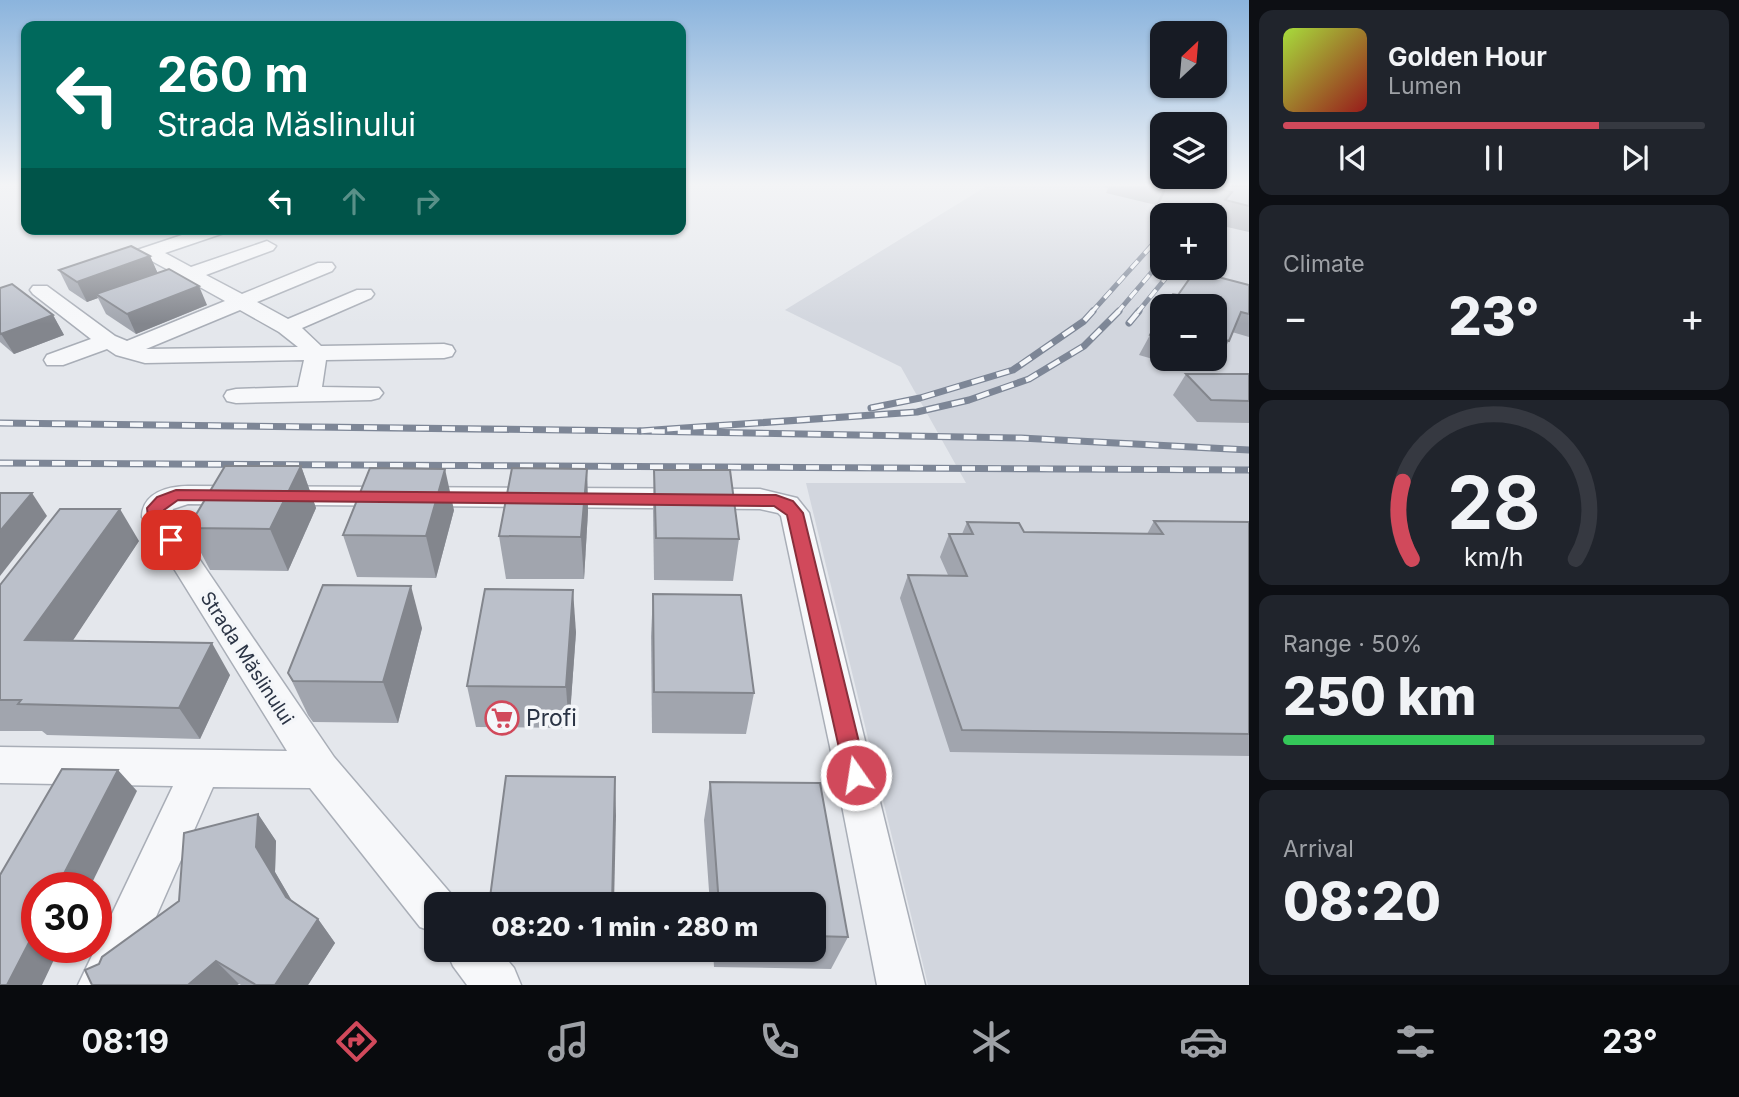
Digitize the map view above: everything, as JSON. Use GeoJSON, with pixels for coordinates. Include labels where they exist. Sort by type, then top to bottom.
{"type":"FeatureCollection","features":[{"type":"Feature","properties":{"kind":"street"},"geometry":{"type":"LineString","coordinates":[[126,261],[200,235]]}},
{"type":"Feature","properties":{"kind":"street"},"geometry":{"type":"LineString","coordinates":[[164,284],[267,246]]}},
{"type":"Feature","properties":{"kind":"street"},"geometry":{"type":"LineString","coordinates":[[150,252],[287,327],[316,354]]}},
{"type":"Feature","properties":{"kind":"street"},"geometry":{"type":"LineString","coordinates":[[55,360],[116,346],[324,267]]}},
{"type":"Feature","properties":{"kind":"street"},"geometry":{"type":"LineString","coordinates":[[64,282],[33,292],[74,316],[116,346],[145,356],[444,351]]}},
{"type":"Feature","properties":{"kind":"street"},"geometry":{"type":"LineString","coordinates":[[287,327],[364,294]]}},
{"type":"Feature","properties":{"kind":"street"},"geometry":{"type":"LineString","coordinates":[[74,316],[100,306]]}},
{"type":"Feature","properties":{"kind":"street"},"geometry":{"type":"LineString","coordinates":[[309,395],[316,354]]}},
{"type":"Feature","properties":{"kind":"street"},"geometry":{"type":"LineString","coordinates":[[236,396],[371,393]]}},
{"type":"Feature","properties":{"kind":"street","name":"Strada Măslinului"},"geometry":{"type":"LineString","coordinates":[[424,896],[320,770],[156,517],[156,508],[162,501],[176,495],[776,501],[787,505],[795,513],[856,775],[901,985]]}},
{"type":"Feature","properties":{"kind":"street"},"geometry":{"type":"LineString","coordinates":[[0,765],[320,770]]}},
{"type":"Feature","properties":{"kind":"street"},"geometry":{"type":"LineString","coordinates":[[102,985],[201,770]]}},
{"type":"Feature","properties":{"kind":"street"},"geometry":{"type":"LineString","coordinates":[[478,962],[497,985]]}},
{"type":"Feature","properties":{"kind":"shaded area"},"geometry":{"type":"Polygon","coordinates":[[[912,232],[1150,232],[1150,280],[1227,280],[1227,232],[1249,232],[1249,985],[928,985],[806,483],[966,483],[901,367],[785,310],[912,232]]]}},
{"type":"Feature","properties":{"kind":"building"},"geometry":{"type":"Polygon","coordinates":[[[131,246],[150,256],[77,282],[59,270],[131,246]]]}},
{"type":"Feature","properties":{"kind":"building"},"geometry":{"type":"Polygon","coordinates":[[[169,269],[199,286],[127,314],[96,294],[169,269]]]}},
{"type":"Feature","properties":{"kind":"building"},"geometry":{"type":"Polygon","coordinates":[[[1227,279],[1249,285],[1249,314],[1241,312],[1227,340],[1227,294],[1179,294],[1189,280],[1227,279]]]}},
{"type":"Feature","properties":{"kind":"building"},"geometry":{"type":"Polygon","coordinates":[[[12,284],[53,315],[1,334],[0,288],[12,284]]]}},
{"type":"Feature","properties":{"kind":"building"},"geometry":{"type":"Polygon","coordinates":[[[1186,374],[1249,374],[1249,401],[1211,400],[1186,374]]]}},
{"type":"Feature","properties":{"kind":"building"},"geometry":{"type":"Polygon","coordinates":[[[225,466],[301,466],[270,529],[188,528],[225,466]]]}},
{"type":"Feature","properties":{"kind":"building"},"geometry":{"type":"Polygon","coordinates":[[[370,468],[445,469],[426,536],[343,535],[370,468]]]}},
{"type":"Feature","properties":{"kind":"building"},"geometry":{"type":"Polygon","coordinates":[[[512,468],[587,469],[581,537],[499,536],[512,468]]]}},
{"type":"Feature","properties":{"kind":"building"},"geometry":{"type":"Polygon","coordinates":[[[654,470],[730,470],[739,539],[656,538],[654,470]]]}},
{"type":"Feature","properties":{"kind":"building"},"geometry":{"type":"Polygon","coordinates":[[[0,493],[32,493],[0,531],[0,493]]]}},
{"type":"Feature","properties":{"kind":"building"},"geometry":{"type":"Polygon","coordinates":[[[60,509],[120,509],[25,640],[212,643],[179,708],[18,704],[21,700],[0,700],[0,585],[60,509]]]}},
{"type":"Feature","properties":{"kind":"building"},"geometry":{"type":"Polygon","coordinates":[[[1154,521],[1249,522],[1249,734],[962,730],[908,575],[967,576],[949,534],[973,534],[967,522],[1019,523],[1024,532],[1163,534],[1154,521]]]}},
{"type":"Feature","properties":{"kind":"building"},"geometry":{"type":"Polygon","coordinates":[[[323,585],[411,586],[383,682],[293,681],[288,673],[323,585]]]}},
{"type":"Feature","properties":{"kind":"building"},"geometry":{"type":"Polygon","coordinates":[[[485,589],[573,590],[566,687],[467,686],[485,589]]]}},
{"type":"Feature","properties":{"kind":"building"},"geometry":{"type":"Polygon","coordinates":[[[653,594],[741,595],[754,693],[654,692],[653,594]]]}},
{"type":"Feature","properties":{"kind":"building"},"geometry":{"type":"Polygon","coordinates":[[[62,769],[118,770],[65,872],[21,872],[21,958],[7,985],[0,985],[0,875],[62,769]]]}},
{"type":"Feature","properties":{"kind":"building"},"geometry":{"type":"Polygon","coordinates":[[[506,776],[615,777],[612,892],[491,892],[506,776]]]}},
{"type":"Feature","properties":{"kind":"building"},"geometry":{"type":"Polygon","coordinates":[[[710,782],[820,783],[848,937],[826,936],[826,892],[718,892],[710,782]]]}},
{"type":"Feature","properties":{"kind":"building"},"geometry":{"type":"Polygon","coordinates":[[[258,814],[256,847],[286,897],[318,919],[275,985],[256,985],[216,961],[188,985],[92,985],[85,970],[99,963],[112,963],[112,950],[179,901],[184,833],[258,814]]]}},
{"type":"Feature","properties":{"kind":"railway"},"geometry":{"type":"LineString","coordinates":[[1091,313],[1150,247]]}},
{"type":"Feature","properties":{"kind":"railway"},"geometry":{"type":"LineString","coordinates":[[1117,313],[1150,274]]}},
{"type":"Feature","properties":{"kind":"railway"},"geometry":{"type":"LineString","coordinates":[[1137,313],[1164,280]]}},
{"type":"Feature","properties":{"kind":"railway"},"geometry":{"type":"LineString","coordinates":[[871,408],[920,398],[1013,370],[1084,321],[1093,311]]}},
{"type":"Feature","properties":{"kind":"railway"},"geometry":{"type":"LineString","coordinates":[[1129,323],[1139,311]]}},
{"type":"Feature","properties":{"kind":"railway"},"geometry":{"type":"LineString","coordinates":[[640,431],[917,412],[969,400],[1029,379],[1084,346],[1117,313]]}},
{"type":"Feature","properties":{"kind":"railway"},"geometry":{"type":"LineString","coordinates":[[0,423],[640,431]]}},
{"type":"Feature","properties":{"kind":"railway"},"geometry":{"type":"LineString","coordinates":[[640,431],[1021,438],[1249,450]]}},
{"type":"Feature","properties":{"kind":"railway"},"geometry":{"type":"LineString","coordinates":[[0,463],[1249,470]]}},
{"type":"Feature","properties":{"kind":"place","name":"Profi"},"geometry":{"type":"Point","coordinates":[502,718]}},
{"type":"Feature","properties":{"kind":"route"},"geometry":{"type":"LineString","coordinates":[[171,540],[156,517],[156,508],[162,501],[176,495],[776,501],[787,505],[795,513],[856,775]]}}]}
